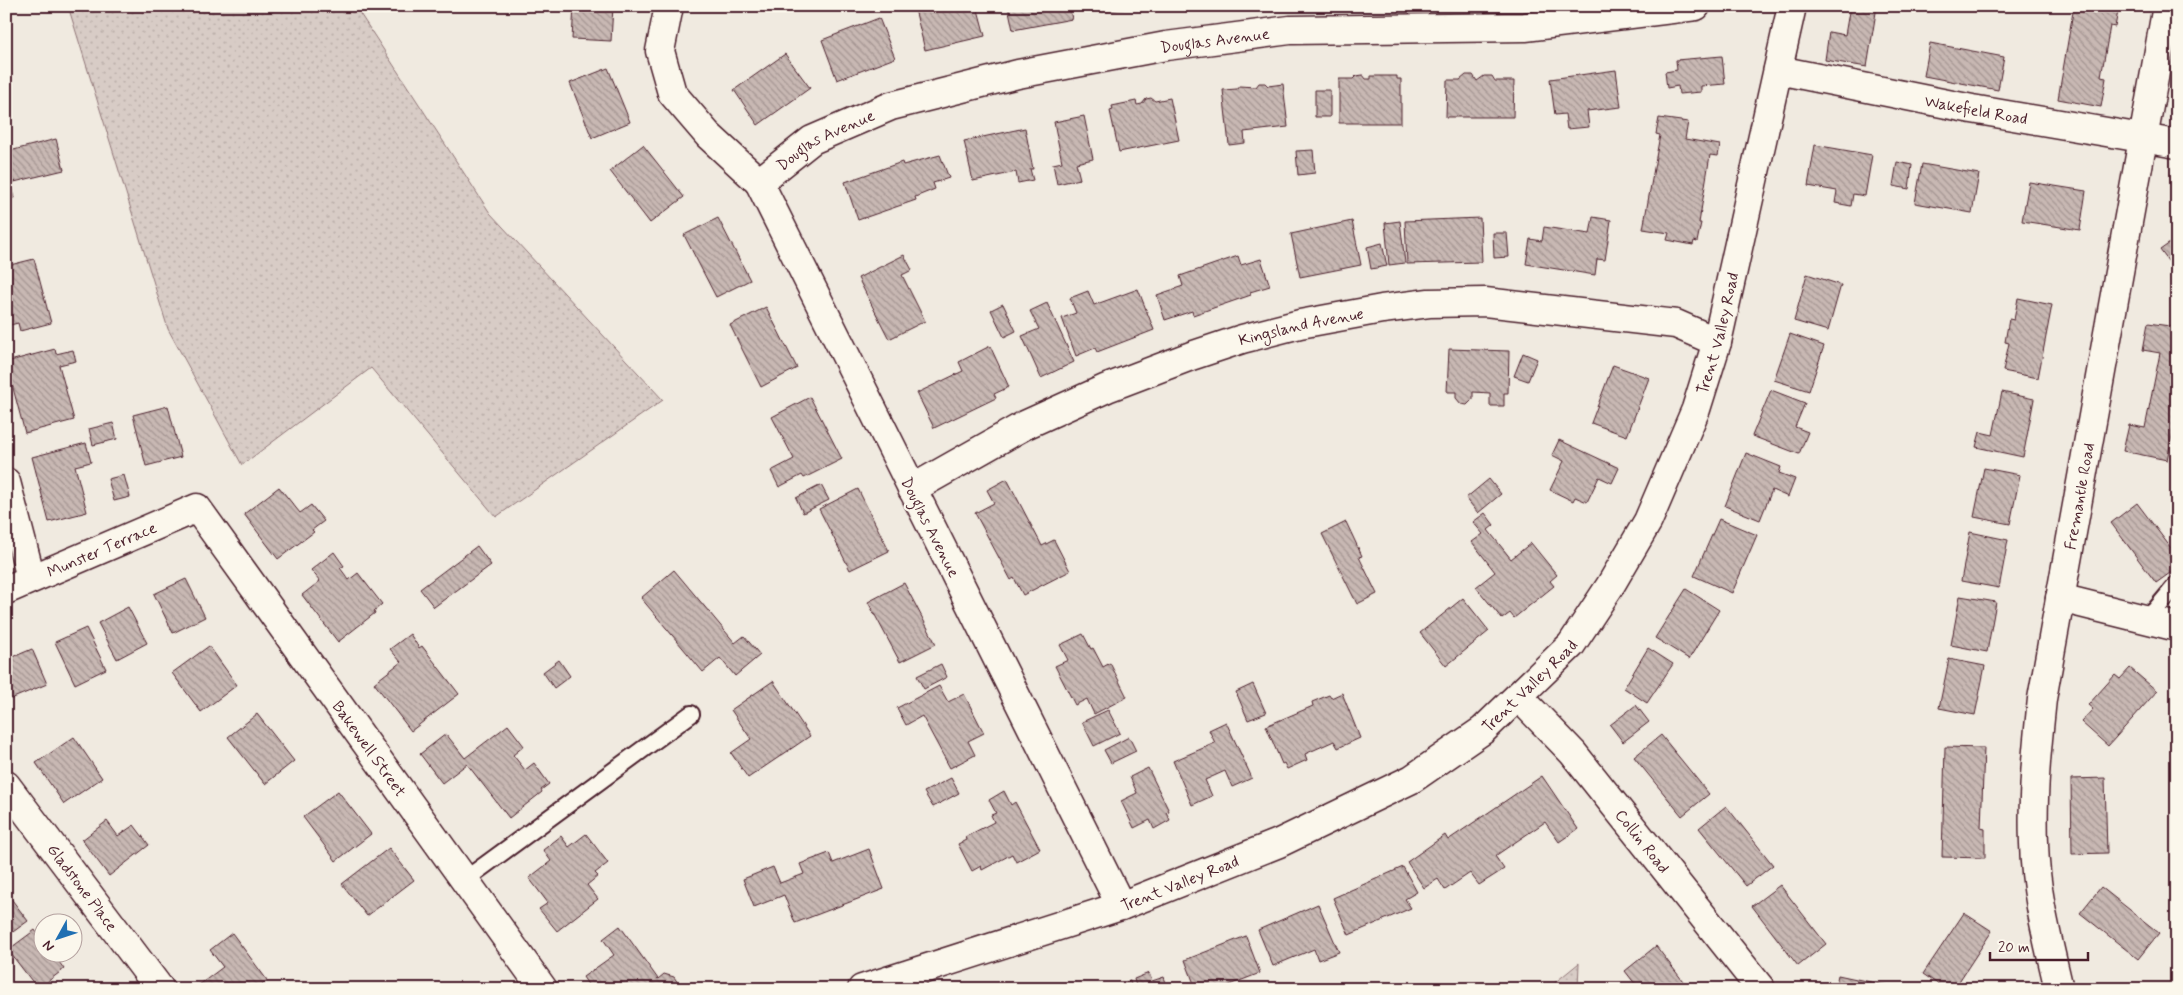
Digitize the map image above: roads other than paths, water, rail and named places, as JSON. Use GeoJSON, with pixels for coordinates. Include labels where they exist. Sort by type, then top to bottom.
{"type":"FeatureCollection","features":[{"type":"Feature","properties":{"kind":"street"},"geometry":{"type":"LineString","coordinates":[[669,6],[660,50],[672,93],[708,135],[759,182]]}},
{"type":"Feature","properties":{"kind":"street","name":"Douglas Avenue"},"geometry":{"type":"LineString","coordinates":[[1121,906],[759,182],[812,140],[891,106],[1018,74],[1074,63],[1166,46],[1290,30],[1525,27],[1696,6]]}},
{"type":"Feature","properties":{"kind":"street","name":"Trent Valley Road"},"geometry":{"type":"LineString","coordinates":[[862,989],[1121,906],[1279,843],[1412,779],[1482,730],[1519,697],[1571,645],[1610,586],[1648,521],[1696,409],[1717,342],[1792,6]]}},
{"type":"Feature","properties":{"kind":"street","name":"Fremantle Road"},"geometry":{"type":"LineString","coordinates":[[2059,989],[2044,926],[2034,844],[2035,768],[2040,718],[2142,137],[2167,6]]}},
{"type":"Feature","properties":{"kind":"street","name":"Wakefield Road"},"geometry":{"type":"LineString","coordinates":[[1778,70],[1972,109],[2177,144]]}},
{"type":"Feature","properties":{"kind":"street","name":"Kingsland Avenue"},"geometry":{"type":"LineString","coordinates":[[912,489],[1025,425],[1107,388],[1242,339],[1300,324],[1382,309],[1429,303],[1485,302],[1676,324],[1717,342]]}},
{"type":"Feature","properties":{"kind":"street"},"geometry":{"type":"LineString","coordinates":[[6,482],[31,578]]}},
{"type":"Feature","properties":{"kind":"street","name":"Munster Terrace"},"geometry":{"type":"LineString","coordinates":[[6,590],[197,508]]}},
{"type":"Feature","properties":{"kind":"street","name":"Bakewell Street"},"geometry":{"type":"LineString","coordinates":[[197,508],[466,879],[543,989]]}},
{"type":"Feature","properties":{"kind":"street"},"geometry":{"type":"LineString","coordinates":[[2060,598],[2177,627]]}},
{"type":"Feature","properties":{"kind":"street","name":"Collin Road"},"geometry":{"type":"LineString","coordinates":[[1519,697],[1573,753],[1760,989]]}},
{"type":"Feature","properties":{"kind":"street","name":"Gladstone Place"},"geometry":{"type":"LineString","coordinates":[[6,785],[160,989]]}},
{"type":"Feature","properties":{"kind":"lane"},"geometry":{"type":"LineString","coordinates":[[2147,620],[2177,584]]}},
{"type":"Feature","properties":{"kind":"lane"},"geometry":{"type":"LineString","coordinates":[[466,879],[691,714]]}}]}
